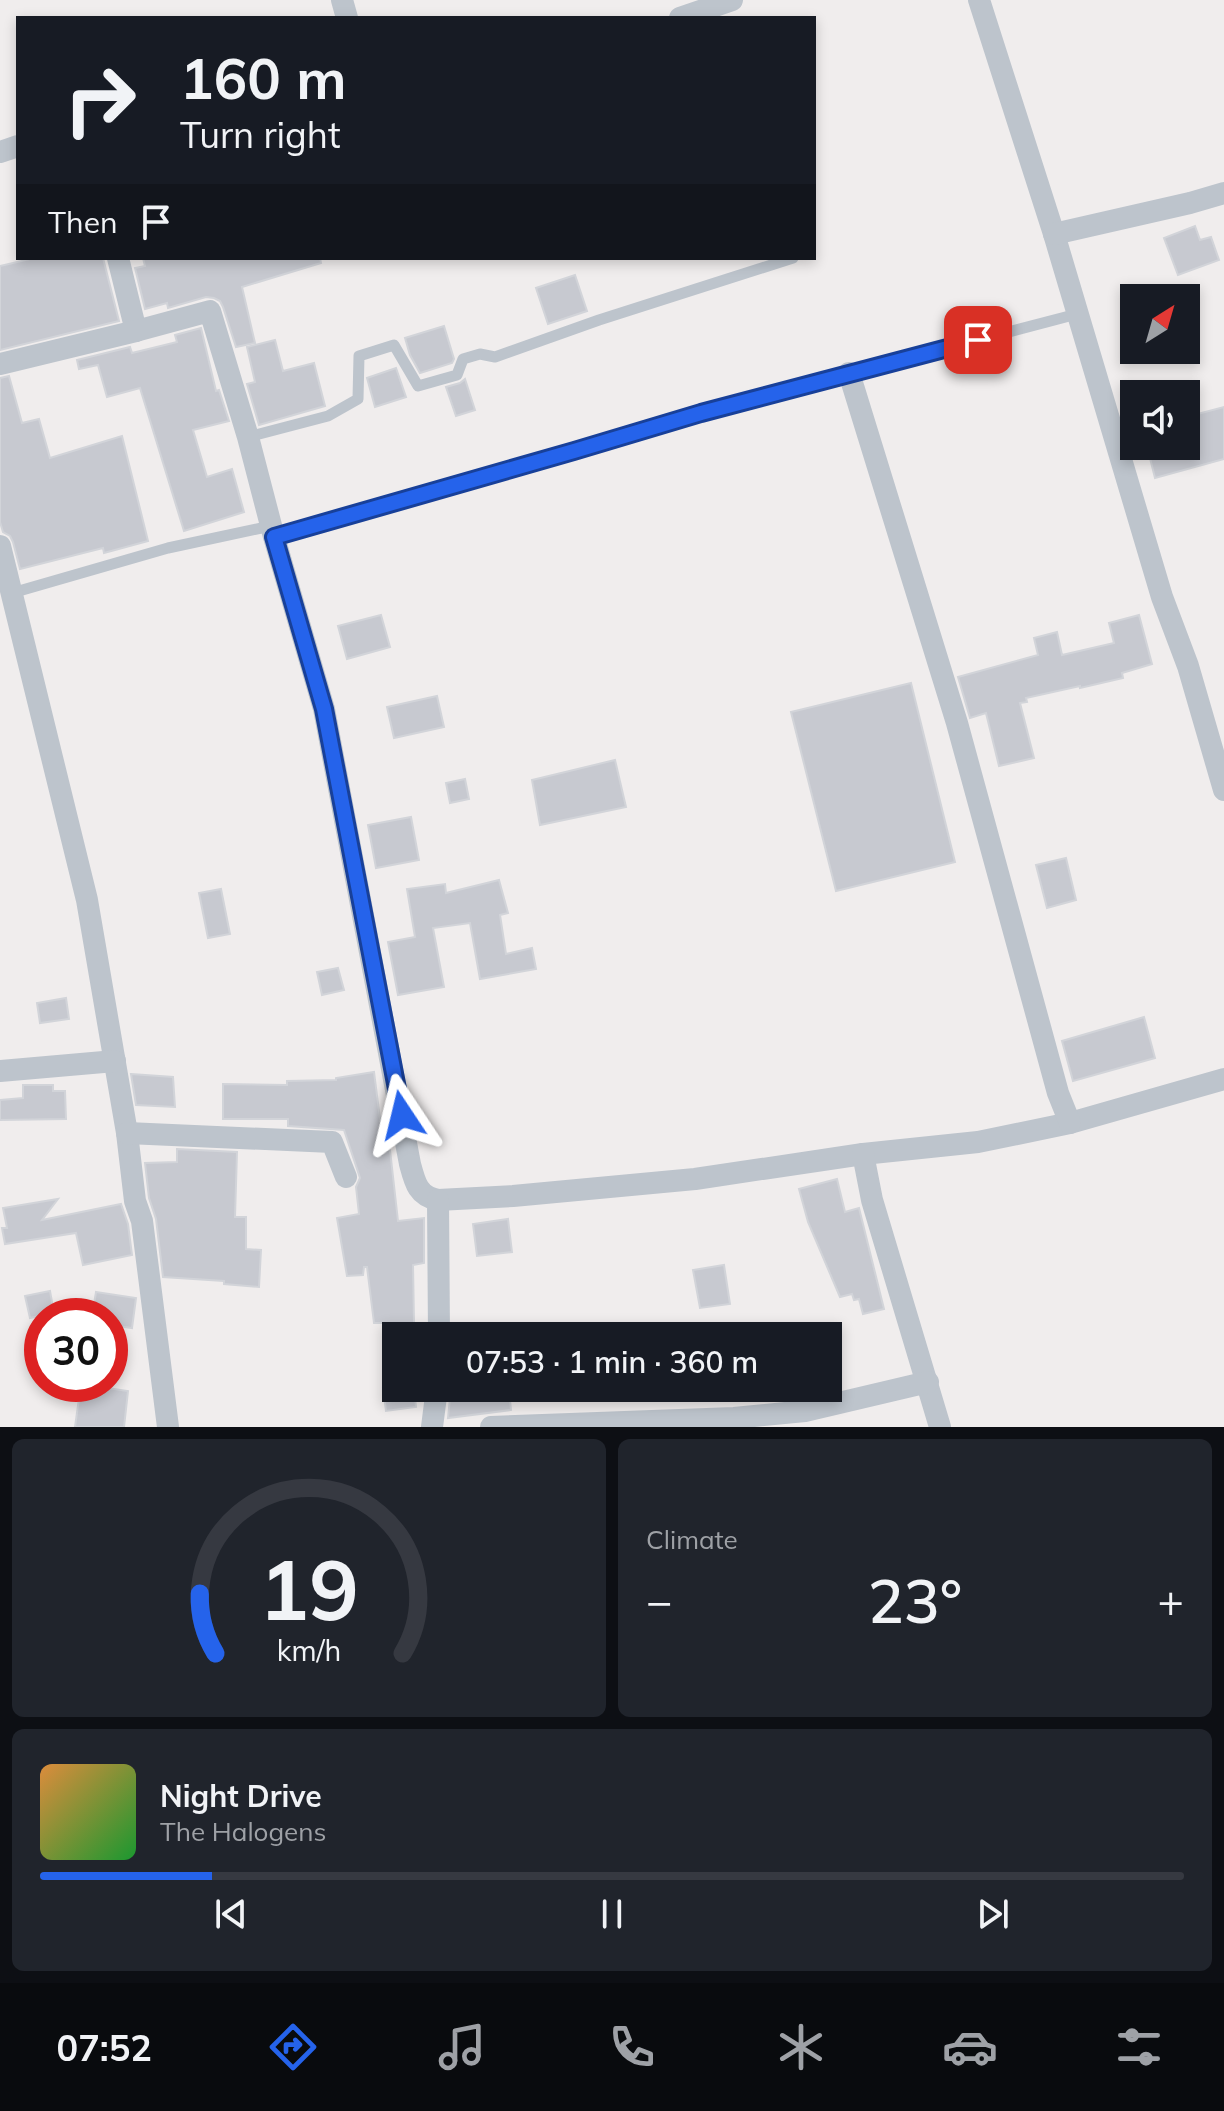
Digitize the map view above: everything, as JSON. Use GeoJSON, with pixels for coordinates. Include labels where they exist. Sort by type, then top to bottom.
{"type":"FeatureCollection","features":[{"type":"Feature","properties":{"kind":"street"},"geometry":{"type":"LineString","coordinates":[[686,16],[732,0]]}},
{"type":"Feature","properties":{"kind":"street"},"geometry":{"type":"LineString","coordinates":[[979,0],[1224,790]]}},
{"type":"Feature","properties":{"kind":"street"},"geometry":{"type":"LineString","coordinates":[[1054,234],[1224,193]]}},
{"type":"Feature","properties":{"kind":"street"},"geometry":{"type":"LineString","coordinates":[[118,260],[136,331]]}},
{"type":"Feature","properties":{"kind":"street"},"geometry":{"type":"LineString","coordinates":[[0,364],[210,311],[324,709],[410,1164],[417,1188],[427,1198],[513,1196],[695,1179],[863,1154],[978,1142],[1070,1123],[1224,1079]]}},
{"type":"Feature","properties":{"kind":"street"},"geometry":{"type":"LineString","coordinates":[[849,373],[957,723],[1058,1093],[1070,1123]]}},
{"type":"Feature","properties":{"kind":"street"},"geometry":{"type":"LineString","coordinates":[[0,546],[87,900],[127,1133],[135,1201],[142,1221],[168,1427]]}},
{"type":"Feature","properties":{"kind":"street"},"geometry":{"type":"LineString","coordinates":[[0,1071],[115,1061]]}},
{"type":"Feature","properties":{"kind":"street"},"geometry":{"type":"LineString","coordinates":[[127,1133],[332,1142],[346,1177]]}},
{"type":"Feature","properties":{"kind":"street"},"geometry":{"type":"LineString","coordinates":[[863,1154],[872,1200],[940,1427]]}},
{"type":"Feature","properties":{"kind":"street"},"geometry":{"type":"LineString","coordinates":[[438,1200],[439,1322]]}},
{"type":"Feature","properties":{"kind":"street"},"geometry":{"type":"LineString","coordinates":[[491,1427],[734,1418],[805,1411],[928,1382]]}},
{"type":"Feature","properties":{"kind":"street"},"geometry":{"type":"LineString","coordinates":[[432,1427],[435,1402]]}},
{"type":"Feature","properties":{"kind":"lane"},"geometry":{"type":"LineString","coordinates":[[248,437],[328,416],[358,399],[359,356],[394,345],[418,386],[457,375],[463,359],[480,354],[495,357],[787,260]]}},
{"type":"Feature","properties":{"kind":"lane"},"geometry":{"type":"LineString","coordinates":[[12,593],[168,548],[273,532],[574,451],[701,413],[1077,314]]}},
{"type":"Feature","properties":{"kind":"building"},"geometry":{"type":"Polygon","coordinates":[[[1195,226],[1200,240],[1211,237],[1219,260],[1178,275],[1164,238],[1195,226]]]}},
{"type":"Feature","properties":{"kind":"building"},"geometry":{"type":"Polygon","coordinates":[[[26,260],[104,260],[119,321],[0,350],[0,266],[26,260]]]}},
{"type":"Feature","properties":{"kind":"building"},"geometry":{"type":"Polygon","coordinates":[[[144,260],[320,260],[321,263],[242,287],[255,343],[236,347],[223,307],[214,298],[206,297],[168,308],[167,303],[145,309],[135,268],[145,266],[144,260]]]}},
{"type":"Feature","properties":{"kind":"building"},"geometry":{"type":"Polygon","coordinates":[[[575,275],[587,311],[548,324],[536,288],[575,275]]]}},
{"type":"Feature","properties":{"kind":"building"},"geometry":{"type":"Polygon","coordinates":[[[444,326],[454,359],[452,363],[420,373],[405,338],[444,326]]]}},
{"type":"Feature","properties":{"kind":"building"},"geometry":{"type":"Polygon","coordinates":[[[201,328],[216,391],[219,390],[229,421],[193,430],[207,477],[232,469],[244,512],[184,531],[140,388],[107,397],[98,365],[79,369],[77,360],[130,347],[132,353],[177,342],[175,335],[201,328]]]}},
{"type":"Feature","properties":{"kind":"building"},"geometry":{"type":"Polygon","coordinates":[[[275,340],[283,371],[314,363],[325,406],[259,425],[247,384],[255,382],[247,347],[275,340]]]}},
{"type":"Feature","properties":{"kind":"building"},"geometry":{"type":"Polygon","coordinates":[[[396,368],[406,397],[375,407],[367,378],[396,368]]]}},
{"type":"Feature","properties":{"kind":"building"},"geometry":{"type":"Polygon","coordinates":[[[9,376],[22,423],[39,419],[50,458],[122,436],[148,541],[104,553],[103,548],[20,569],[13,542],[3,532],[0,522],[0,378],[9,376]]]}},
{"type":"Feature","properties":{"kind":"building"},"geometry":{"type":"Polygon","coordinates":[[[465,379],[475,410],[456,416],[446,387],[465,379]]]}},
{"type":"Feature","properties":{"kind":"building"},"geometry":{"type":"Polygon","coordinates":[[[1224,407],[1224,459],[1155,478],[1150,460],[1200,460],[1200,413],[1224,407]]]}},
{"type":"Feature","properties":{"kind":"building"},"geometry":{"type":"Polygon","coordinates":[[[381,615],[390,647],[347,659],[338,626],[381,615]]]}},
{"type":"Feature","properties":{"kind":"building"},"geometry":{"type":"Polygon","coordinates":[[[1139,615],[1152,664],[1122,673],[1123,678],[1026,698],[1027,702],[1020,703],[1034,758],[999,766],[986,713],[970,718],[958,677],[1038,655],[1034,638],[1057,632],[1062,655],[1114,643],[1109,623],[1139,615]]]}},
{"type":"Feature","properties":{"kind":"building"},"geometry":{"type":"Polygon","coordinates":[[[911,683],[955,862],[836,891],[791,712],[911,683]]]}},
{"type":"Feature","properties":{"kind":"building"},"geometry":{"type":"Polygon","coordinates":[[[437,696],[444,727],[394,738],[387,707],[437,696]]]}},
{"type":"Feature","properties":{"kind":"building"},"geometry":{"type":"Polygon","coordinates":[[[615,760],[626,807],[540,825],[532,780],[615,760]]]}},
{"type":"Feature","properties":{"kind":"building"},"geometry":{"type":"Polygon","coordinates":[[[465,779],[469,799],[450,803],[446,783],[465,779]]]}},
{"type":"Feature","properties":{"kind":"building"},"geometry":{"type":"Polygon","coordinates":[[[411,817],[419,860],[376,868],[368,825],[411,817]]]}},
{"type":"Feature","properties":{"kind":"building"},"geometry":{"type":"Polygon","coordinates":[[[1066,858],[1076,900],[1047,908],[1036,865],[1066,858]]]}},
{"type":"Feature","properties":{"kind":"building"},"geometry":{"type":"Polygon","coordinates":[[[499,880],[508,913],[500,915],[506,954],[532,948],[536,969],[480,979],[470,923],[433,928],[444,987],[398,995],[388,942],[415,937],[407,889],[445,884],[446,893],[499,880]]]}},
{"type":"Feature","properties":{"kind":"building"},"geometry":{"type":"Polygon","coordinates":[[[221,889],[230,934],[208,938],[199,893],[221,889]]]}},
{"type":"Feature","properties":{"kind":"building"},"geometry":{"type":"Polygon","coordinates":[[[338,968],[344,990],[322,995],[317,972],[338,968]]]}},
{"type":"Feature","properties":{"kind":"building"},"geometry":{"type":"Polygon","coordinates":[[[66,998],[69,1019],[40,1023],[37,1003],[66,998]]]}},
{"type":"Feature","properties":{"kind":"building"},"geometry":{"type":"Polygon","coordinates":[[[1144,1017],[1155,1058],[1073,1081],[1062,1041],[1144,1017]]]}},
{"type":"Feature","properties":{"kind":"building"},"geometry":{"type":"Polygon","coordinates":[[[374,1072],[384,1150],[390,1150],[398,1221],[424,1218],[424,1263],[413,1265],[414,1322],[374,1323],[367,1267],[364,1267],[363,1275],[347,1276],[337,1218],[359,1214],[356,1187],[360,1178],[344,1130],[288,1126],[288,1119],[223,1119],[223,1084],[287,1085],[287,1081],[374,1072]]]}},
{"type":"Feature","properties":{"kind":"building"},"geometry":{"type":"Polygon","coordinates":[[[131,1074],[173,1077],[175,1107],[136,1105],[131,1074]]]}},
{"type":"Feature","properties":{"kind":"building"},"geometry":{"type":"Polygon","coordinates":[[[23,1085],[53,1085],[53,1091],[65,1091],[66,1119],[0,1120],[0,1100],[23,1098],[23,1085]]]}},
{"type":"Feature","properties":{"kind":"building"},"geometry":{"type":"Polygon","coordinates":[[[177,1149],[237,1152],[235,1217],[246,1217],[246,1249],[261,1250],[259,1287],[163,1277],[145,1163],[177,1162],[177,1149]]]}},
{"type":"Feature","properties":{"kind":"building"},"geometry":{"type":"Polygon","coordinates":[[[837,1179],[845,1212],[859,1208],[884,1309],[863,1314],[859,1299],[854,1300],[852,1294],[840,1297],[808,1222],[799,1189],[837,1179]]]}},
{"type":"Feature","properties":{"kind":"building"},"geometry":{"type":"Polygon","coordinates":[[[58,1199],[42,1220],[121,1204],[128,1224],[132,1255],[83,1265],[76,1233],[5,1244],[2,1228],[7,1228],[3,1208],[58,1199]]]}},
{"type":"Feature","properties":{"kind":"building"},"geometry":{"type":"Polygon","coordinates":[[[508,1219],[512,1252],[477,1256],[473,1224],[508,1219]]]}},
{"type":"Feature","properties":{"kind":"building"},"geometry":{"type":"Polygon","coordinates":[[[724,1265],[730,1304],[700,1308],[693,1270],[724,1265]]]}},
{"type":"Feature","properties":{"kind":"building"},"geometry":{"type":"Polygon","coordinates":[[[50,1291],[51,1298],[25,1298],[50,1291]]]}},
{"type":"Feature","properties":{"kind":"building"},"geometry":{"type":"Polygon","coordinates":[[[96,1292],[136,1298],[132,1328],[128,1327],[128,1298],[95,1298],[96,1292]]]}},
{"type":"Feature","properties":{"kind":"building"},"geometry":{"type":"Polygon","coordinates":[[[78,1402],[127,1402],[124,1427],[75,1427],[78,1402]]]}},
{"type":"Feature","properties":{"kind":"building"},"geometry":{"type":"Polygon","coordinates":[[[385,1402],[415,1402],[416,1407],[386,1411],[385,1402]]]}},
{"type":"Feature","properties":{"kind":"building"},"geometry":{"type":"Polygon","coordinates":[[[450,1402],[510,1402],[511,1410],[448,1418],[450,1402]]]}},
{"type":"Feature","properties":{"kind":"route"},"geometry":{"type":"LineString","coordinates":[[402,1115],[324,709],[274,537],[701,413],[978,340]]}}]}
